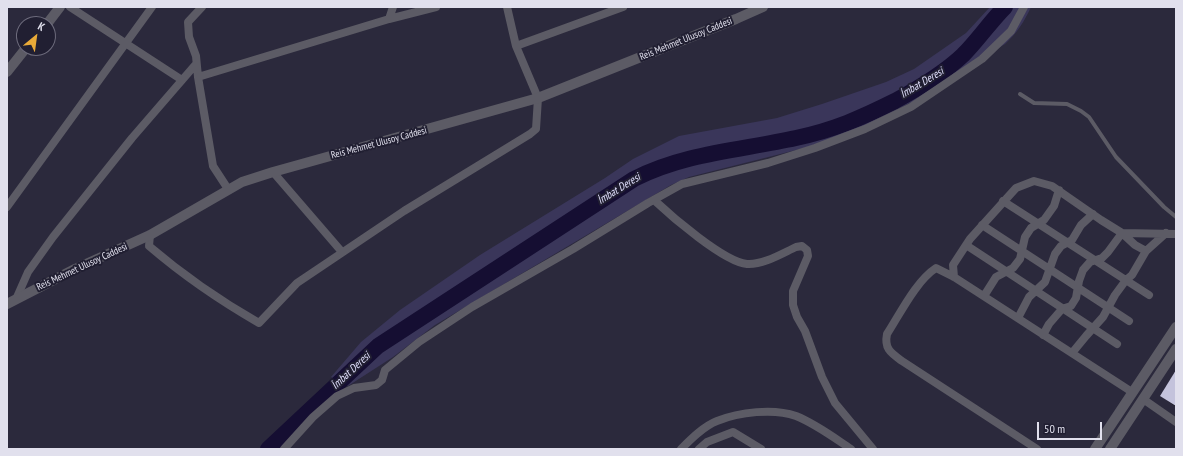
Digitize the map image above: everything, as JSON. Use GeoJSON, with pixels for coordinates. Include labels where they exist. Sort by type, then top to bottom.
{"type":"FeatureCollection","features":[{"type":"Feature","properties":{"kind":"street"},"geometry":{"type":"LineString","coordinates":[[53,16],[60,7]]}},
{"type":"Feature","properties":{"kind":"street"},"geometry":{"type":"LineString","coordinates":[[70,7],[182,80]]}},
{"type":"Feature","properties":{"kind":"street"},"geometry":{"type":"LineString","coordinates":[[7,207],[152,7]]}},
{"type":"Feature","properties":{"kind":"street"},"geometry":{"type":"LineString","coordinates":[[202,7],[188,22],[189,37],[196,56],[198,77],[213,166],[228,189]]}},
{"type":"Feature","properties":{"kind":"street"},"geometry":{"type":"LineString","coordinates":[[389,19],[393,7]]}},
{"type":"Feature","properties":{"kind":"street"},"geometry":{"type":"LineString","coordinates":[[198,77],[389,19],[436,7]]}},
{"type":"Feature","properties":{"kind":"street"},"geometry":{"type":"LineString","coordinates":[[150,234],[149,246],[190,279],[228,305],[259,323],[297,283],[404,211],[530,134],[536,128],[538,98],[516,46],[507,7]]}},
{"type":"Feature","properties":{"kind":"street"},"geometry":{"type":"LineString","coordinates":[[516,46],[623,7]]}},
{"type":"Feature","properties":{"kind":"street","name":"Reis Mehmet Ulusoy Caddesi"},"geometry":{"type":"LineString","coordinates":[[7,304],[18,297],[150,234],[242,182],[538,98],[763,7]]}},
{"type":"Feature","properties":{"kind":"street"},"geometry":{"type":"LineString","coordinates":[[284,449],[313,417],[338,396],[354,388],[376,385],[382,380],[385,370],[419,342],[472,307],[682,184],[768,163],[815,148],[865,129],[910,107],[982,59],[1011,30],[1024,7]]}},
{"type":"Feature","properties":{"kind":"street"},"geometry":{"type":"LineString","coordinates":[[7,72],[20,56]]}},
{"type":"Feature","properties":{"kind":"street"},"geometry":{"type":"LineString","coordinates":[[18,297],[28,272],[53,238],[132,138],[196,64]]}},
{"type":"Feature","properties":{"kind":"street"},"geometry":{"type":"LineString","coordinates":[[273,172],[342,252]]}},
{"type":"Feature","properties":{"kind":"street"},"geometry":{"type":"LineString","coordinates":[[954,277],[953,265],[966,245],[982,225],[1016,188],[1034,181],[1052,186],[1059,190],[1146,251]]}},
{"type":"Feature","properties":{"kind":"street"},"geometry":{"type":"LineString","coordinates":[[984,296],[996,277],[1013,268],[1020,259],[1025,236],[1031,228],[1044,220],[1054,206],[1059,190]]}},
{"type":"Feature","properties":{"kind":"street"},"geometry":{"type":"LineString","coordinates":[[654,200],[717,251],[736,261],[746,264],[758,263],[796,247],[802,246],[806,250],[808,256],[793,291],[793,304],[797,318],[805,331],[834,404],[873,449]]}},
{"type":"Feature","properties":{"kind":"street"},"geometry":{"type":"LineString","coordinates":[[1003,201],[1149,295]]}},
{"type":"Feature","properties":{"kind":"street"},"geometry":{"type":"LineString","coordinates":[[1018,318],[1029,297],[1044,282],[1055,254],[1060,246],[1072,240],[1082,225],[1093,214]]}},
{"type":"Feature","properties":{"kind":"street"},"geometry":{"type":"LineString","coordinates":[[982,225],[1129,321]]}},
{"type":"Feature","properties":{"kind":"street"},"geometry":{"type":"LineString","coordinates":[[1122,233],[1176,234]]}},
{"type":"Feature","properties":{"kind":"street"},"geometry":{"type":"LineString","coordinates":[[1043,334],[1049,324],[1062,309],[1071,306],[1076,298],[1079,281],[1083,270],[1090,262],[1102,258],[1122,233]]}},
{"type":"Feature","properties":{"kind":"street"},"geometry":{"type":"LineString","coordinates":[[1072,353],[1103,317],[1115,296],[1126,280],[1132,275],[1146,251],[1166,233]]}},
{"type":"Feature","properties":{"kind":"street"},"geometry":{"type":"LineString","coordinates":[[966,245],[1117,344]]}},
{"type":"Feature","properties":{"kind":"street"},"geometry":{"type":"LineString","coordinates":[[1037,449],[902,361],[890,351],[885,342],[887,334],[928,273],[936,268],[954,277],[1132,392]]}},
{"type":"Feature","properties":{"kind":"street"},"geometry":{"type":"LineString","coordinates":[[1095,449],[1176,327]]}},
{"type":"Feature","properties":{"kind":"street"},"geometry":{"type":"LineString","coordinates":[[1110,449],[1176,349]]}},
{"type":"Feature","properties":{"kind":"street"},"geometry":{"type":"LineString","coordinates":[[1132,392],[1132,398],[1135,401],[1143,399]]}},
{"type":"Feature","properties":{"kind":"street"},"geometry":{"type":"LineString","coordinates":[[1143,399],[1176,422]]}},
{"type":"Feature","properties":{"kind":"street"},"geometry":{"type":"LineString","coordinates":[[681,449],[693,437],[716,421],[741,414],[770,412],[794,416],[817,426],[851,449]]}},
{"type":"Feature","properties":{"kind":"street"},"geometry":{"type":"LineString","coordinates":[[699,449],[707,442],[733,432],[761,449]]}},
{"type":"Feature","properties":{"kind":"lane"},"geometry":{"type":"LineString","coordinates":[[1020,94],[1034,102],[1067,104],[1089,117],[1116,157],[1164,207],[1176,217]]}},
{"type":"Feature","properties":{"kind":"shaded area"},"geometry":{"type":"Polygon","coordinates":[[[990,7],[1031,7],[1020,27],[1005,44],[912,102],[864,126],[824,143],[689,177],[671,185],[435,325],[393,357],[348,386],[331,377],[361,342],[400,310],[480,255],[605,178],[633,159],[679,136],[777,118],[886,82],[914,69],[966,33],[990,7]]]}},
{"type":"Feature","properties":{"kind":"building"},"geometry":{"type":"Polygon","coordinates":[[[1176,370],[1176,406],[1160,396],[1176,370]]]}},
{"type":"Feature","properties":{"kind":"waterway","name":"İmbat Deresi"},"geometry":{"type":"LineString","coordinates":[[268,449],[378,346],[634,179],[673,163],[714,153],[796,138],[823,131],[871,113],[913,91],[947,68],[963,55],[1005,7]]}}]}
